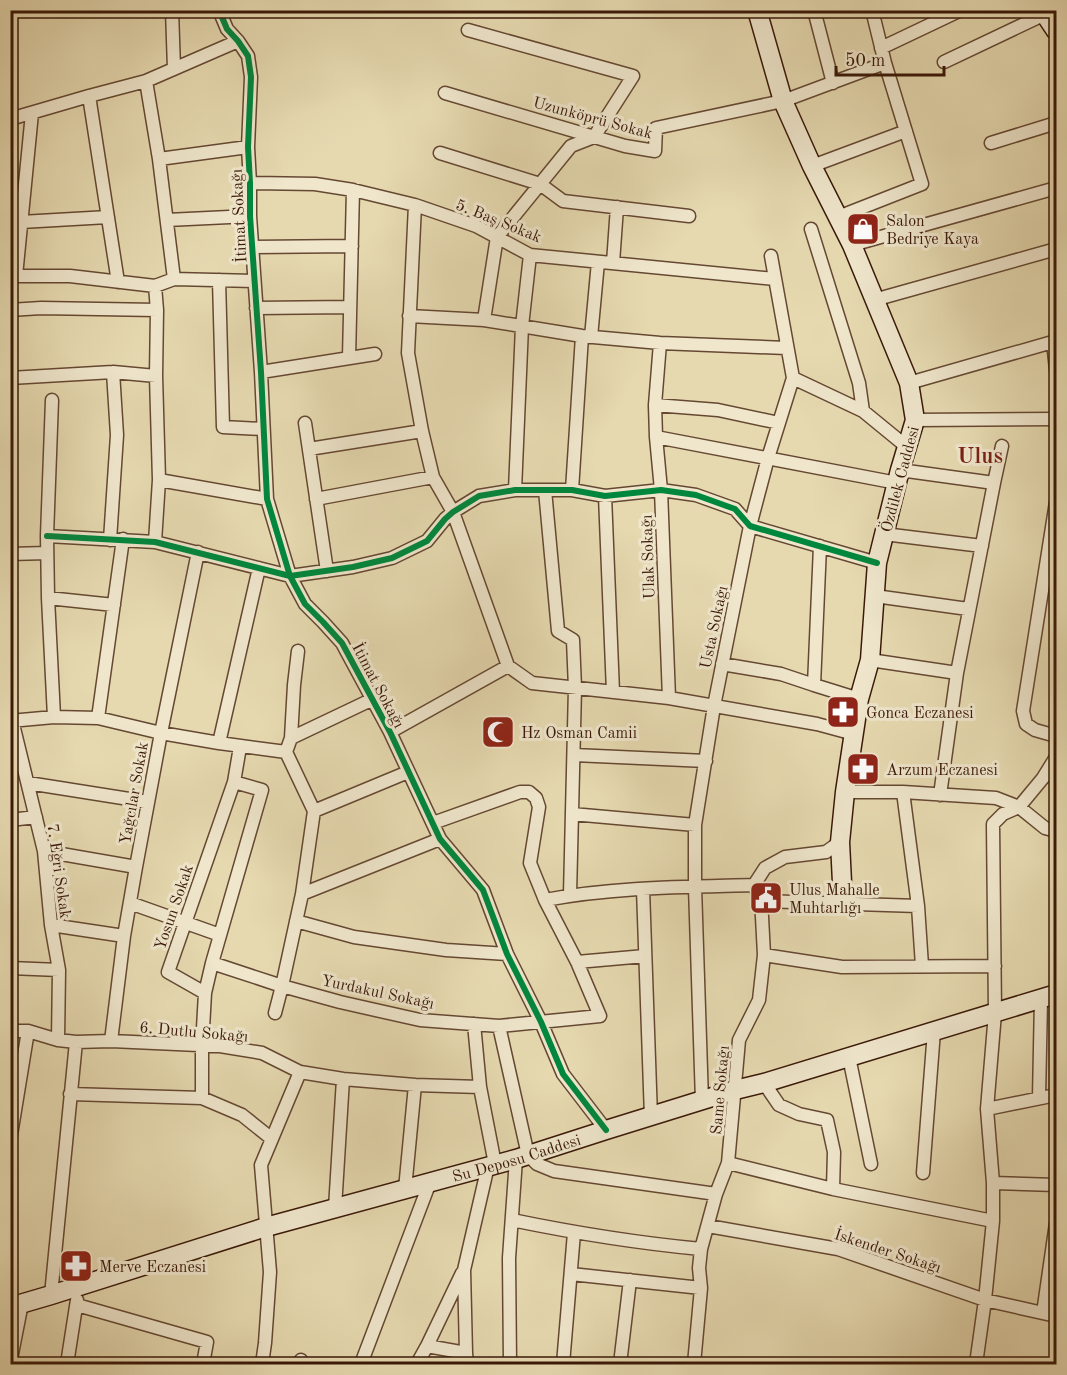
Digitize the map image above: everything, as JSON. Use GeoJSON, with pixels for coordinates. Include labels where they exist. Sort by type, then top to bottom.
{"type":"FeatureCollection","features":[{"type":"Feature","properties":{"kind":"main road","name":"Özdilek Caddesi"},"geometry":{"type":"LineString","coordinates":[[757,10],[783,101],[812,166],[852,245],[909,383],[915,420],[898,477],[878,563],[870,660],[859,699],[844,792],[840,842],[843,903]]}},
{"type":"Feature","properties":{"kind":"main road"},"geometry":{"type":"LineString","coordinates":[[1044,12],[1056,31]]}},
{"type":"Feature","properties":{"kind":"main road","name":"Su Deposu Caddesi"},"geometry":{"type":"LineString","coordinates":[[16,1305],[267,1227],[522,1157],[735,1090],[1048,997]]}},
{"type":"Feature","properties":{"kind":"street"},"geometry":{"type":"LineString","coordinates":[[172,10],[174,69]]}},
{"type":"Feature","properties":{"kind":"street","name":"İtimat Sokağı"},"geometry":{"type":"LineString","coordinates":[[219,10],[227,29],[248,56],[251,77],[248,147],[249,216],[261,372],[267,499],[290,576],[305,604],[342,643],[390,732],[440,839],[483,890],[507,954],[541,1022],[563,1074],[606,1130]]}},
{"type":"Feature","properties":{"kind":"street"},"geometry":{"type":"LineString","coordinates":[[814,10],[833,82]]}},
{"type":"Feature","properties":{"kind":"street"},"geometry":{"type":"LineString","coordinates":[[838,217],[922,184],[885,63],[872,10]]}},
{"type":"Feature","properties":{"kind":"street"},"geometry":{"type":"LineString","coordinates":[[881,48],[958,11]]}},
{"type":"Feature","properties":{"kind":"street"},"geometry":{"type":"LineString","coordinates":[[944,62],[1044,12]]}},
{"type":"Feature","properties":{"kind":"street"},"geometry":{"type":"LineString","coordinates":[[468,30],[633,76],[594,137],[571,146],[497,237],[484,320]]}},
{"type":"Feature","properties":{"kind":"street"},"geometry":{"type":"LineString","coordinates":[[10,119],[146,81],[238,41]]}},
{"type":"Feature","properties":{"kind":"street"},"geometry":{"type":"LineString","coordinates":[[783,101],[885,63]]}},
{"type":"Feature","properties":{"kind":"street"},"geometry":{"type":"LineString","coordinates":[[146,81],[159,159],[174,279]]}},
{"type":"Feature","properties":{"kind":"street","name":"Uzunköprü Sokak"},"geometry":{"type":"LineString","coordinates":[[445,93],[625,146],[656,151],[656,128],[783,101]]}},
{"type":"Feature","properties":{"kind":"street"},"geometry":{"type":"LineString","coordinates":[[89,96],[118,282]]}},
{"type":"Feature","properties":{"kind":"street"},"geometry":{"type":"LineString","coordinates":[[32,112],[13,276],[70,276],[155,285],[174,279],[254,280]]}},
{"type":"Feature","properties":{"kind":"street"},"geometry":{"type":"LineString","coordinates":[[991,143],[1056,123]]}},
{"type":"Feature","properties":{"kind":"street"},"geometry":{"type":"LineString","coordinates":[[812,166],[906,131]]}},
{"type":"Feature","properties":{"kind":"street"},"geometry":{"type":"LineString","coordinates":[[159,159],[248,147]]}},
{"type":"Feature","properties":{"kind":"street"},"geometry":{"type":"LineString","coordinates":[[440,153],[540,184],[563,201],[689,216]]}},
{"type":"Feature","properties":{"kind":"street","name":"5. Baş Sokak"},"geometry":{"type":"LineString","coordinates":[[250,183],[315,184],[353,190],[415,206],[476,226],[530,255],[775,279]]}},
{"type":"Feature","properties":{"kind":"street"},"geometry":{"type":"LineString","coordinates":[[852,245],[1056,188]]}},
{"type":"Feature","properties":{"kind":"street"},"geometry":{"type":"LineString","coordinates":[[349,358],[353,190]]}},
{"type":"Feature","properties":{"kind":"street"},"geometry":{"type":"LineString","coordinates":[[415,206],[408,353],[422,431],[434,477],[453,512],[508,666],[532,683],[669,698],[817,724],[854,734]]}},
{"type":"Feature","properties":{"kind":"street"},"geometry":{"type":"LineString","coordinates":[[613,263],[617,207]]}},
{"type":"Feature","properties":{"kind":"street"},"geometry":{"type":"LineString","coordinates":[[167,220],[249,216]]}},
{"type":"Feature","properties":{"kind":"street"},"geometry":{"type":"LineString","coordinates":[[21,222],[108,217]]}},
{"type":"Feature","properties":{"kind":"street"},"geometry":{"type":"LineString","coordinates":[[811,229],[859,383],[863,411]]}},
{"type":"Feature","properties":{"kind":"street"},"geometry":{"type":"LineString","coordinates":[[252,247],[352,246]]}},
{"type":"Feature","properties":{"kind":"street"},"geometry":{"type":"LineString","coordinates":[[874,300],[1056,249]]}},
{"type":"Feature","properties":{"kind":"street"},"geometry":{"type":"LineString","coordinates":[[515,490],[522,326],[530,255]]}},
{"type":"Feature","properties":{"kind":"street"},"geometry":{"type":"LineString","coordinates":[[771,256],[793,378],[863,411],[907,447]]}},
{"type":"Feature","properties":{"kind":"street"},"geometry":{"type":"LineString","coordinates":[[572,490],[586,336],[598,262]]}},
{"type":"Feature","properties":{"kind":"street"},"geometry":{"type":"LineString","coordinates":[[219,280],[223,427],[263,429]]}},
{"type":"Feature","properties":{"kind":"street"},"geometry":{"type":"LineString","coordinates":[[155,285],[159,480],[155,542]]}},
{"type":"Feature","properties":{"kind":"street"},"geometry":{"type":"LineString","coordinates":[[10,310],[41,308],[157,310]]}},
{"type":"Feature","properties":{"kind":"street"},"geometry":{"type":"LineString","coordinates":[[256,308],[350,308]]}},
{"type":"Feature","properties":{"kind":"street"},"geometry":{"type":"LineString","coordinates":[[409,316],[484,320],[586,336],[660,343],[786,348]]}},
{"type":"Feature","properties":{"kind":"street"},"geometry":{"type":"LineString","coordinates":[[909,383],[1055,341],[1056,370]]}},
{"type":"Feature","properties":{"kind":"street","name":"Ulak Sokağı"},"geometry":{"type":"LineString","coordinates":[[660,343],[656,437],[661,490],[669,698]]}},
{"type":"Feature","properties":{"kind":"street"},"geometry":{"type":"LineString","coordinates":[[261,372],[375,354]]}},
{"type":"Feature","properties":{"kind":"street"},"geometry":{"type":"LineString","coordinates":[[10,378],[113,372],[156,376]]}},
{"type":"Feature","properties":{"kind":"street"},"geometry":{"type":"LineString","coordinates":[[110,540],[117,435],[113,372]]}},
{"type":"Feature","properties":{"kind":"street","name":"Usta Sokağı"},"geometry":{"type":"LineString","coordinates":[[702,1101],[694,825],[714,706],[750,526],[793,378]]}},
{"type":"Feature","properties":{"kind":"street"},"geometry":{"type":"LineString","coordinates":[[52,400],[47,553],[54,717]]}},
{"type":"Feature","properties":{"kind":"street"},"geometry":{"type":"LineString","coordinates":[[656,405],[718,410],[779,423]]}},
{"type":"Feature","properties":{"kind":"street"},"geometry":{"type":"LineString","coordinates":[[915,420],[1056,418]]}},
{"type":"Feature","properties":{"kind":"street"},"geometry":{"type":"LineString","coordinates":[[305,423],[327,571]]}},
{"type":"Feature","properties":{"kind":"street"},"geometry":{"type":"LineString","coordinates":[[309,449],[422,431]]}},
{"type":"Feature","properties":{"kind":"street"},"geometry":{"type":"LineString","coordinates":[[656,437],[768,458],[898,477],[994,483]]}},
{"type":"Feature","properties":{"kind":"street"},"geometry":{"type":"LineString","coordinates":[[940,795],[968,609],[1002,446]]}},
{"type":"Feature","properties":{"kind":"street"},"geometry":{"type":"LineString","coordinates":[[316,499],[434,477]]}},
{"type":"Feature","properties":{"kind":"street"},"geometry":{"type":"LineString","coordinates":[[159,480],[267,499]]}},
{"type":"Feature","properties":{"kind":"street"},"geometry":{"type":"LineString","coordinates":[[47,536],[155,542],[290,576],[353,567],[392,558],[427,541],[453,512],[479,496],[515,490],[572,490],[605,496],[661,490],[696,495],[735,509],[750,526],[878,563]]}},
{"type":"Feature","properties":{"kind":"street"},"geometry":{"type":"LineString","coordinates":[[545,490],[558,631],[573,640],[575,688],[570,895]]}},
{"type":"Feature","properties":{"kind":"street"},"geometry":{"type":"LineString","coordinates":[[605,496],[613,692]]}},
{"type":"Feature","properties":{"kind":"street"},"geometry":{"type":"LineString","coordinates":[[1056,502],[1023,711],[1026,724],[1035,730],[1056,736]]}},
{"type":"Feature","properties":{"kind":"street"},"geometry":{"type":"LineString","coordinates":[[884,534],[982,546]]}},
{"type":"Feature","properties":{"kind":"street"},"geometry":{"type":"LineString","coordinates":[[98,718],[123,539]]}},
{"type":"Feature","properties":{"kind":"street"},"geometry":{"type":"LineString","coordinates":[[814,685],[820,546]]}},
{"type":"Feature","properties":{"kind":"street","name":"Yağcılar Sokak"},"geometry":{"type":"LineString","coordinates":[[111,1041],[124,936],[136,867],[198,552]]}},
{"type":"Feature","properties":{"kind":"street"},"geometry":{"type":"LineString","coordinates":[[10,554],[47,553]]}},
{"type":"Feature","properties":{"kind":"street"},"geometry":{"type":"LineString","coordinates":[[219,743],[259,568]]}},
{"type":"Feature","properties":{"kind":"street"},"geometry":{"type":"LineString","coordinates":[[875,596],[968,609]]}},
{"type":"Feature","properties":{"kind":"street"},"geometry":{"type":"LineString","coordinates":[[48,598],[114,606]]}},
{"type":"Feature","properties":{"kind":"street"},"geometry":{"type":"LineString","coordinates":[[275,1013],[302,894],[314,811],[286,752],[291,738],[298,651]]}},
{"type":"Feature","properties":{"kind":"street"},"geometry":{"type":"LineString","coordinates":[[870,660],[957,673]]}},
{"type":"Feature","properties":{"kind":"street"},"geometry":{"type":"LineString","coordinates":[[722,664],[781,674],[859,699]]}},
{"type":"Feature","properties":{"kind":"street"},"geometry":{"type":"LineString","coordinates":[[390,732],[508,666]]}},
{"type":"Feature","properties":{"kind":"street"},"geometry":{"type":"LineString","coordinates":[[291,738],[373,699]]}},
{"type":"Feature","properties":{"kind":"street"},"geometry":{"type":"LineString","coordinates":[[11,717],[98,718],[161,733],[240,747],[286,752]]}},
{"type":"Feature","properties":{"kind":"street","name":"7. Eğri Sokak"},"geometry":{"type":"LineString","coordinates":[[11,717],[44,851],[51,925],[59,970],[58,1040]]}},
{"type":"Feature","properties":{"kind":"street","name":"Yosun Sokak"},"geometry":{"type":"LineString","coordinates":[[205,993],[168,972],[234,782],[240,747]]}},
{"type":"Feature","properties":{"kind":"street"},"geometry":{"type":"LineString","coordinates":[[574,755],[705,761]]}},
{"type":"Feature","properties":{"kind":"street"},"geometry":{"type":"LineString","coordinates":[[976,1365],[993,1221],[993,1183],[987,1109],[995,1013],[993,824],[1003,814],[1019,807],[1043,778],[1056,756]]}},
{"type":"Feature","properties":{"kind":"street"},"geometry":{"type":"LineString","coordinates":[[314,811],[408,772]]}},
{"type":"Feature","properties":{"kind":"street"},"geometry":{"type":"LineString","coordinates":[[202,1098],[205,993],[262,790],[234,782]]}},
{"type":"Feature","properties":{"kind":"street"},"geometry":{"type":"LineString","coordinates":[[28,783],[148,802]]}},
{"type":"Feature","properties":{"kind":"street"},"geometry":{"type":"LineString","coordinates":[[433,823],[520,792],[529,792],[536,798],[539,807],[530,863],[545,900],[578,962],[645,956]]}},
{"type":"Feature","properties":{"kind":"street"},"geometry":{"type":"LineString","coordinates":[[844,792],[903,792],[996,798],[1019,807],[1045,828],[1056,831]]}},
{"type":"Feature","properties":{"kind":"street"},"geometry":{"type":"LineString","coordinates":[[903,792],[918,906],[922,966]]}},
{"type":"Feature","properties":{"kind":"street"},"geometry":{"type":"LineString","coordinates":[[572,814],[694,825]]}},
{"type":"Feature","properties":{"kind":"street"},"geometry":{"type":"LineString","coordinates":[[10,820],[36,817]]}},
{"type":"Feature","properties":{"kind":"street"},"geometry":{"type":"LineString","coordinates":[[302,894],[440,839]]}},
{"type":"Feature","properties":{"kind":"street"},"geometry":{"type":"LineString","coordinates":[[545,900],[570,895],[754,885],[765,868],[785,857],[826,852],[840,842]]}},
{"type":"Feature","properties":{"kind":"street"},"geometry":{"type":"LineString","coordinates":[[44,851],[136,867]]}},
{"type":"Feature","properties":{"kind":"street","name":"Same Sokağı"},"geometry":{"type":"LineString","coordinates":[[694,1365],[701,1288],[699,1268],[701,1249],[716,1194],[728,1163],[739,1040],[759,1000],[764,956],[761,901],[754,885]]}},
{"type":"Feature","properties":{"kind":"street"},"geometry":{"type":"LineString","coordinates":[[643,890],[651,1117]]}},
{"type":"Feature","properties":{"kind":"street"},"geometry":{"type":"LineString","coordinates":[[761,901],[918,906]]}},
{"type":"Feature","properties":{"kind":"street"},"geometry":{"type":"LineString","coordinates":[[130,903],[220,935]]}},
{"type":"Feature","properties":{"kind":"street"},"geometry":{"type":"LineString","coordinates":[[296,921],[354,937],[446,950],[507,954]]}},
{"type":"Feature","properties":{"kind":"street"},"geometry":{"type":"LineString","coordinates":[[51,925],[124,936]]}},
{"type":"Feature","properties":{"kind":"street"},"geometry":{"type":"LineString","coordinates":[[764,956],[842,967],[995,966]]}},
{"type":"Feature","properties":{"kind":"street","name":"Yurdakul Sokağı"},"geometry":{"type":"LineString","coordinates":[[212,963],[340,1002],[420,1020],[499,1026],[600,1017],[578,962]]}},
{"type":"Feature","properties":{"kind":"street"},"geometry":{"type":"LineString","coordinates":[[10,968],[59,970]]}},
{"type":"Feature","properties":{"kind":"street"},"geometry":{"type":"LineString","coordinates":[[1039,1098],[1048,997]]}},
{"type":"Feature","properties":{"kind":"street"},"geometry":{"type":"LineString","coordinates":[[417,1365],[464,1269],[492,1165],[480,1087],[474,1024]]}},
{"type":"Feature","properties":{"kind":"street"},"geometry":{"type":"LineString","coordinates":[[499,1026],[522,1157],[512,1220],[509,1258],[510,1365]]}},
{"type":"Feature","properties":{"kind":"street"},"geometry":{"type":"LineString","coordinates":[[10,1141],[28,1030]]}},
{"type":"Feature","properties":{"kind":"street","name":"6. Dutlu Sokağı"},"geometry":{"type":"LineString","coordinates":[[10,1031],[28,1030],[58,1040],[76,1042],[111,1041],[220,1046],[262,1053],[300,1072],[343,1079],[480,1087]]}},
{"type":"Feature","properties":{"kind":"street"},"geometry":{"type":"LineString","coordinates":[[924,1173],[934,1031]]}},
{"type":"Feature","properties":{"kind":"street"},"geometry":{"type":"LineString","coordinates":[[51,1296],[76,1042]]}},
{"type":"Feature","properties":{"kind":"street"},"geometry":{"type":"LineString","coordinates":[[849,1057],[871,1164]]}},
{"type":"Feature","properties":{"kind":"street"},"geometry":{"type":"LineString","coordinates":[[262,1365],[270,1272],[261,1165],[300,1072]]}},
{"type":"Feature","properties":{"kind":"street"},"geometry":{"type":"LineString","coordinates":[[335,1208],[343,1079]]}},
{"type":"Feature","properties":{"kind":"street"},"geometry":{"type":"LineString","coordinates":[[764,1083],[779,1105],[799,1114],[827,1120],[834,1152],[833,1189]]}},
{"type":"Feature","properties":{"kind":"street"},"geometry":{"type":"LineString","coordinates":[[405,1189],[415,1085]]}},
{"type":"Feature","properties":{"kind":"street"},"geometry":{"type":"LineString","coordinates":[[70,1094],[202,1098],[242,1115],[272,1139]]}},
{"type":"Feature","properties":{"kind":"street"},"geometry":{"type":"LineString","coordinates":[[987,1109],[1056,1095]]}},
{"type":"Feature","properties":{"kind":"street"},"geometry":{"type":"LineString","coordinates":[[522,1157],[554,1171],[716,1194]]}},
{"type":"Feature","properties":{"kind":"street"},"geometry":{"type":"LineString","coordinates":[[728,1163],[833,1189],[993,1221]]}},
{"type":"Feature","properties":{"kind":"street"},"geometry":{"type":"LineString","coordinates":[[361,1365],[430,1182]]}},
{"type":"Feature","properties":{"kind":"street"},"geometry":{"type":"LineString","coordinates":[[993,1183],[1056,1185]]}},
{"type":"Feature","properties":{"kind":"street"},"geometry":{"type":"LineString","coordinates":[[512,1220],[644,1244],[701,1249]]}},
{"type":"Feature","properties":{"kind":"street"},"geometry":{"type":"LineString","coordinates":[[1043,1313],[1056,1223]]}},
{"type":"Feature","properties":{"kind":"street","name":"İskender Sokağı"},"geometry":{"type":"LineString","coordinates":[[708,1226],[838,1249],[985,1300],[1056,1316]]}},
{"type":"Feature","properties":{"kind":"street"},"geometry":{"type":"LineString","coordinates":[[563,1365],[574,1233]]}},
{"type":"Feature","properties":{"kind":"street"},"geometry":{"type":"LineString","coordinates":[[427,1347],[466,1359],[464,1269]]}},
{"type":"Feature","properties":{"kind":"street"},"geometry":{"type":"LineString","coordinates":[[570,1274],[701,1288]]}},
{"type":"Feature","properties":{"kind":"street"},"geometry":{"type":"LineString","coordinates":[[620,1365],[630,1280]]}},
{"type":"Feature","properties":{"kind":"street"},"geometry":{"type":"LineString","coordinates":[[67,1365],[77,1305],[77,1287]]}},
{"type":"Feature","properties":{"kind":"street"},"geometry":{"type":"LineString","coordinates":[[10,1364],[16,1305]]}},
{"type":"Feature","properties":{"kind":"street"},"geometry":{"type":"LineString","coordinates":[[77,1305],[207,1342],[203,1365]]}},
{"type":"Feature","properties":{"kind":"cycle path"},"geometry":{"type":"LineString","coordinates":[[219,10],[227,29],[248,56],[251,77],[248,147],[250,216],[267,499],[290,576],[305,604],[342,643],[390,732],[440,839],[483,890],[507,954],[541,1022],[563,1074],[606,1130]]}},
{"type":"Feature","properties":{"kind":"cycle path"},"geometry":{"type":"LineString","coordinates":[[47,536],[155,542],[290,576],[353,567],[392,558],[427,541],[453,512],[479,496],[515,490],[572,490],[605,496],[661,490],[696,495],[735,509],[750,526],[877,563]]}},
{"type":"Feature","properties":{"kind":"place","name":"Salon Bedriye Kaya"},"geometry":{"type":"Point","coordinates":[863,229]}},
{"type":"Feature","properties":{"kind":"place","name":"Gonca Eczanesi"},"geometry":{"type":"Point","coordinates":[843,712]}},
{"type":"Feature","properties":{"kind":"place","name":"Hz Osman Camii"},"geometry":{"type":"Point","coordinates":[498,732]}},
{"type":"Feature","properties":{"kind":"place","name":"Arzum Eczanesi"},"geometry":{"type":"Point","coordinates":[863,769]}},
{"type":"Feature","properties":{"kind":"place","name":"Ulus Mahalle Muhtarlığı"},"geometry":{"type":"Point","coordinates":[766,898]}},
{"type":"Feature","properties":{"kind":"place","name":"Merve Eczanesi"},"geometry":{"type":"Point","coordinates":[76,1266]}},
{"type":"Feature","properties":{"kind":"district","name":"Ulus"},"geometry":{"type":"Point","coordinates":[980,455]}}]}
